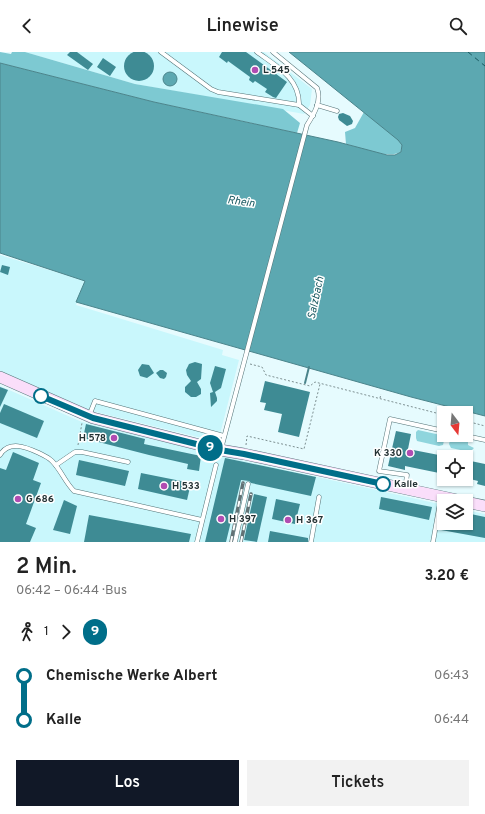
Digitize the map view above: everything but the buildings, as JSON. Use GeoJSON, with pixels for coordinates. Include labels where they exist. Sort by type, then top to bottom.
{"type":"FeatureCollection","features":[{"type":"Feature","properties":{"kind":"street"},"geometry":{"type":"LineString","coordinates":[[0,377],[86,419],[220,450],[437,496]]}},
{"type":"Feature","properties":{"kind":"street"},"geometry":{"type":"LineString","coordinates":[[473,503],[485,506]]}},
{"type":"Feature","properties":{"kind":"lane"},"geometry":{"type":"LineString","coordinates":[[161,52],[211,89],[218,92],[299,105],[314,116]]}},
{"type":"Feature","properties":{"kind":"lane"},"geometry":{"type":"LineString","coordinates":[[257,52],[294,82],[298,90],[299,105]]}},
{"type":"Feature","properties":{"kind":"lane"},"geometry":{"type":"LineString","coordinates":[[220,450],[307,125],[314,116],[320,95],[317,88],[273,52]]}},
{"type":"Feature","properties":{"kind":"lane"},"geometry":{"type":"LineString","coordinates":[[317,105],[337,111]]}},
{"type":"Feature","properties":{"kind":"lane"},"geometry":{"type":"LineString","coordinates":[[86,419],[95,401],[224,436]]}},
{"type":"Feature","properties":{"kind":"lane"},"geometry":{"type":"LineString","coordinates":[[405,489],[407,475],[379,471],[390,419],[437,429]]}},
{"type":"Feature","properties":{"kind":"lane"},"geometry":{"type":"LineString","coordinates":[[473,437],[485,440]]}},
{"type":"Feature","properties":{"kind":"lane"},"geometry":{"type":"LineString","coordinates":[[0,455],[10,446],[20,446],[50,459],[56,465],[67,484],[74,491],[202,520]]}},
{"type":"Feature","properties":{"kind":"lane"},"geometry":{"type":"LineString","coordinates":[[56,465],[75,452],[82,452],[128,462]]}},
{"type":"Feature","properties":{"kind":"lane"},"geometry":{"type":"LineString","coordinates":[[197,542],[216,465]]}},
{"type":"Feature","properties":{"kind":"lane"},"geometry":{"type":"LineString","coordinates":[[235,542],[248,484]]}},
{"type":"Feature","properties":{"kind":"lane"},"geometry":{"type":"LineString","coordinates":[[311,542],[319,497]]}},
{"type":"Feature","properties":{"kind":"lane"},"geometry":{"type":"LineString","coordinates":[[433,542],[437,520]]}},
{"type":"Feature","properties":{"kind":"path"},"geometry":{"type":"LineString","coordinates":[[244,363],[262,367],[266,375],[310,386],[315,382],[437,413]]}},
{"type":"Feature","properties":{"kind":"path"},"geometry":{"type":"LineString","coordinates":[[244,454],[247,436],[304,449],[320,384]]}},
{"type":"Feature","properties":{"kind":"path"},"geometry":{"type":"LineString","coordinates":[[379,399],[381,394]]}},
{"type":"Feature","properties":{"kind":"path"},"geometry":{"type":"LineString","coordinates":[[79,452],[78,441],[86,419]]}},
{"type":"Feature","properties":{"kind":"path"},"geometry":{"type":"LineString","coordinates":[[473,423],[485,426]]}},
{"type":"Feature","properties":{"kind":"shaded area"},"geometry":{"type":"Polygon","coordinates":[[[0,52],[11,54],[12,52],[25,52],[135,84],[283,109],[300,123],[297,133],[154,102],[0,63],[0,52]]]}},
{"type":"Feature","properties":{"kind":"shaded area"},"geometry":{"type":"Polygon","coordinates":[[[25,52],[264,52],[312,89],[310,105],[304,114],[135,84],[25,52]]]}},
{"type":"Feature","properties":{"kind":"shaded area"},"geometry":{"type":"Polygon","coordinates":[[[364,112],[399,140],[402,145],[401,152],[395,154],[381,154],[346,144],[345,132],[355,128],[364,112]]]}},
{"type":"Feature","properties":{"kind":"shaded area"},"geometry":{"type":"Polygon","coordinates":[[[0,255],[85,281],[76,305],[223,350],[222,355],[239,360],[218,442],[92,411],[0,371],[0,255]]]}},
{"type":"Feature","properties":{"kind":"shaded area"},"geometry":{"type":"Polygon","coordinates":[[[0,386],[82,422],[222,456],[437,503],[437,530],[473,530],[473,511],[485,514],[485,542],[0,542],[0,386]]]}},
{"type":"Feature","properties":{"kind":"shaded area"},"geometry":{"type":"Polygon","coordinates":[[[418,430],[437,434],[437,442],[444,442],[443,445],[439,446],[417,441],[416,432],[418,430]]]}},
{"type":"Feature","properties":{"kind":"shaded area"},"geometry":{"type":"Polygon","coordinates":[[[450,442],[468,442],[468,445],[474,448],[472,450],[460,450],[451,448],[450,442]]]}},
{"type":"Feature","properties":{"kind":"water","name":"Rhein"},"geometry":{"type":"Polygon","coordinates":[[[289,52],[485,52],[485,416],[473,413],[473,406],[446,406],[411,397],[76,302],[85,281],[0,253],[0,63],[154,102],[338,142],[387,155],[395,155],[401,152],[402,145],[398,140],[289,52]]]}},
{"type":"Feature","properties":{"kind":"water"},"geometry":{"type":"Polygon","coordinates":[[[167,72],[173,72],[177,76],[177,82],[173,86],[167,86],[163,82],[163,76],[167,72]]]}},
{"type":"Feature","properties":{"kind":"waterway","name":"Salzbach"},"geometry":{"type":"LineString","coordinates":[[305,383],[309,367]]}},
{"type":"Feature","properties":{"kind":"ferry route"},"geometry":{"type":"LineString","coordinates":[[468,52],[485,66]]}},
{"type":"Feature","properties":{"kind":"railway"},"geometry":{"type":"LineString","coordinates":[[231,542],[243,483]]}},
{"type":"Feature","properties":{"kind":"railway"},"geometry":{"type":"LineString","coordinates":[[241,542],[251,494]]}},
{"type":"Feature","properties":{"kind":"bus line","name":"9"},"geometry":{"type":"LineString","coordinates":[[41,396],[93,418],[159,435],[220,450],[383,484]]}},
{"type":"Feature","properties":{"kind":"place","name":"L 545"},"geometry":{"type":"Point","coordinates":[255,70]}},
{"type":"Feature","properties":{"kind":"place","name":"H 578"},"geometry":{"type":"Point","coordinates":[114,438]}},
{"type":"Feature","properties":{"kind":"place","name":"K 330"},"geometry":{"type":"Point","coordinates":[410,453]}},
{"type":"Feature","properties":{"kind":"place","name":"Kalle"},"geometry":{"type":"Point","coordinates":[383,484]}},
{"type":"Feature","properties":{"kind":"place","name":"H 533"},"geometry":{"type":"Point","coordinates":[164,486]}},
{"type":"Feature","properties":{"kind":"place","name":"G 686"},"geometry":{"type":"Point","coordinates":[18,499]}},
{"type":"Feature","properties":{"kind":"place","name":"H 397"},"geometry":{"type":"Point","coordinates":[221,519]}},
{"type":"Feature","properties":{"kind":"place","name":"H 367"},"geometry":{"type":"Point","coordinates":[288,520]}}]}
